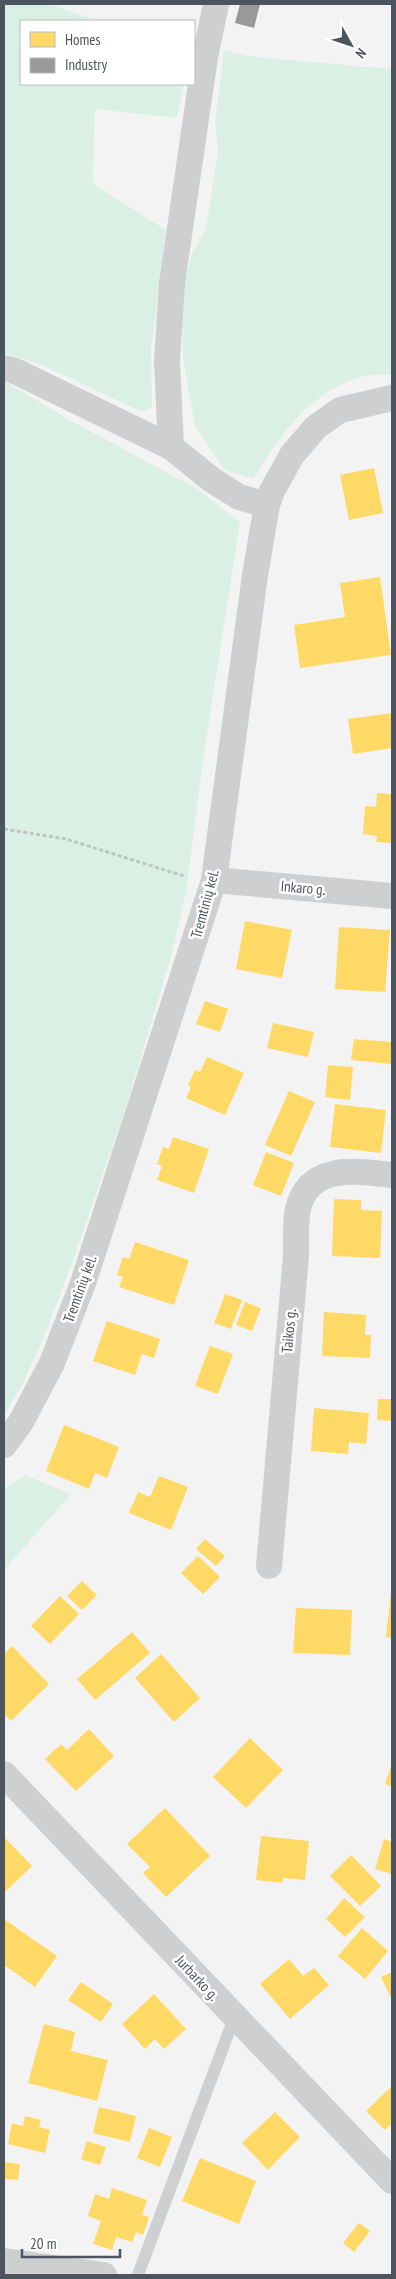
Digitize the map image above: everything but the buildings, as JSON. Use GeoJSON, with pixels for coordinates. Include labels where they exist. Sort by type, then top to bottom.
{"type":"FeatureCollection","features":[{"type":"Feature","properties":{"kind":"street"},"geometry":{"type":"LineString","coordinates":[[171,447],[167,361],[172,283],[204,57],[216,4]]}},
{"type":"Feature","properties":{"kind":"street"},"geometry":{"type":"LineString","coordinates":[[4,368],[15,371],[171,447],[212,480],[239,497],[267,505]]}},
{"type":"Feature","properties":{"kind":"street","name":"Tremtinių kel."},"geometry":{"type":"LineString","coordinates":[[4,1445],[21,1422],[52,1363],[83,1282],[214,880],[267,505],[272,491],[292,455],[316,427],[340,410],[392,398]]}},
{"type":"Feature","properties":{"kind":"street","name":"Inkaro g."},"geometry":{"type":"LineString","coordinates":[[214,880],[392,896]]}},
{"type":"Feature","properties":{"kind":"street","name":"Taikos g."},"geometry":{"type":"LineString","coordinates":[[269,1566],[296,1256],[298,1210],[306,1189],[323,1176],[345,1171],[392,1175]]}},
{"type":"Feature","properties":{"kind":"street","name":"Jurbarko g."},"geometry":{"type":"LineString","coordinates":[[4,1774],[234,2018],[392,2181]]}},
{"type":"Feature","properties":{"kind":"street"},"geometry":{"type":"LineString","coordinates":[[4,2262],[104,2275]]}},
{"type":"Feature","properties":{"kind":"lane"},"geometry":{"type":"LineString","coordinates":[[138,2275],[234,2018]]}},
{"type":"Feature","properties":{"kind":"path"},"geometry":{"type":"LineString","coordinates":[[4,829],[66,839],[129,857],[180,875],[214,880]]}},
{"type":"Feature","properties":{"kind":"green space"},"geometry":{"type":"Polygon","coordinates":[[[4,4],[49,4],[97,20],[20,20],[20,85],[184,85],[177,118],[95,109],[93,184],[166,230],[151,349],[152,407],[142,412],[42,365],[4,353],[4,4]]]}},
{"type":"Feature","properties":{"kind":"green space"},"geometry":{"type":"Polygon","coordinates":[[[224,50],[247,56],[392,69],[392,374],[370,375],[340,385],[309,406],[285,433],[253,479],[225,470],[195,426],[183,359],[182,298],[191,255],[206,229],[218,151],[215,120],[224,50]]]}},
{"type":"Feature","properties":{"kind":"green space"},"geometry":{"type":"Polygon","coordinates":[[[4,381],[73,422],[196,488],[240,522],[203,760],[187,887],[173,950],[124,1113],[69,1272],[41,1344],[21,1387],[4,1414],[4,381]]]}},
{"type":"Feature","properties":{"kind":"green space"},"geometry":{"type":"Polygon","coordinates":[[[25,1475],[71,1494],[4,1570],[4,1489],[25,1475]]]}}]}
